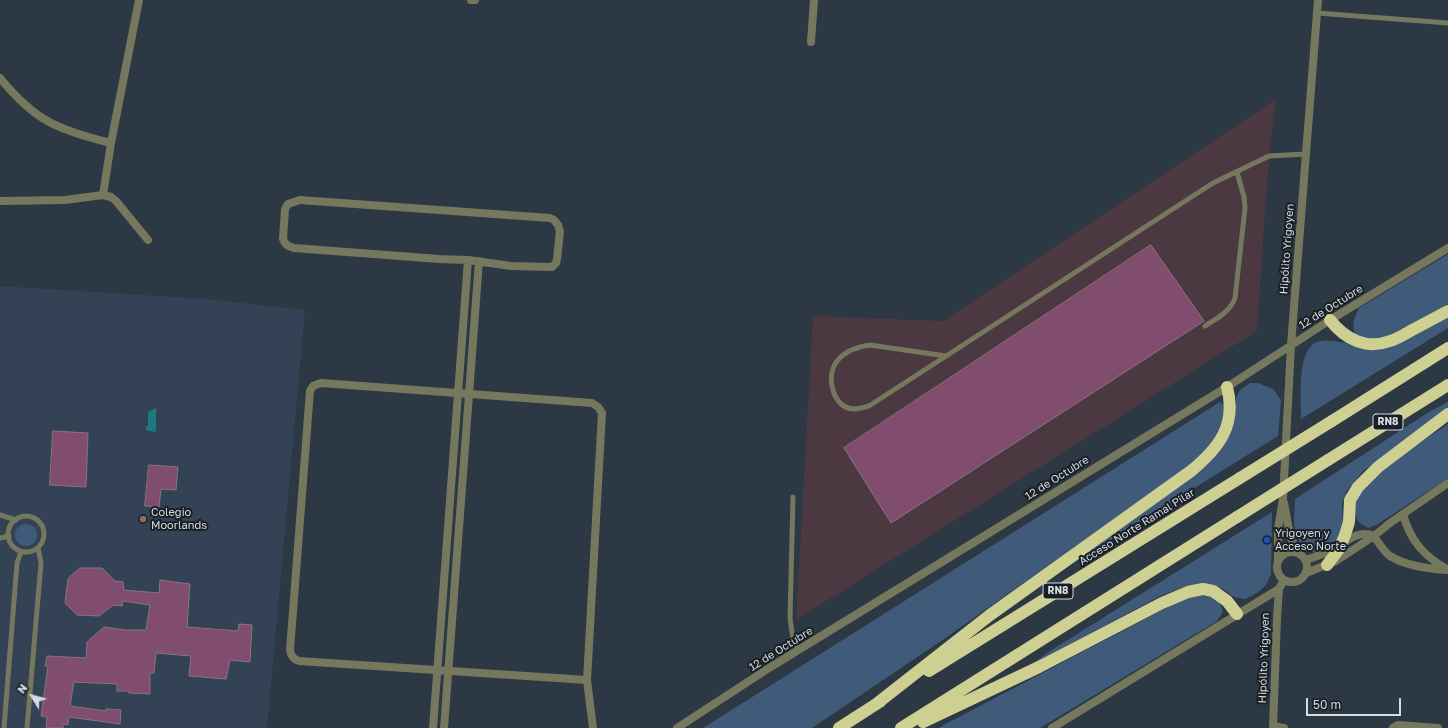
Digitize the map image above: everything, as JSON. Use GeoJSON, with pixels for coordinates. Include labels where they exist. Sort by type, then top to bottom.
{"type":"FeatureCollection","features":[{"type":"Feature","properties":{"kind":"highway"},"geometry":{"type":"LineString","coordinates":[[1330,320],[1341,332],[1352,340],[1375,345],[1392,340],[1448,311]]}},
{"type":"Feature","properties":{"kind":"highway","name":"Acceso Norte Ramal Pilar"},"geometry":{"type":"LineString","coordinates":[[839,728],[1448,348]]}},
{"type":"Feature","properties":{"kind":"highway","name":"RN8"},"geometry":{"type":"LineString","coordinates":[[901,728],[1448,385]]}},
{"type":"Feature","properties":{"kind":"highway"},"geometry":{"type":"LineString","coordinates":[[875,705],[990,615],[1185,476],[1206,459],[1219,443],[1226,430],[1230,404],[1227,387]]}},
{"type":"Feature","properties":{"kind":"highway"},"geometry":{"type":"LineString","coordinates":[[1327,565],[1341,544],[1349,522],[1350,500],[1358,487],[1381,465],[1448,414]]}},
{"type":"Feature","properties":{"kind":"highway"},"geometry":{"type":"LineString","coordinates":[[909,728],[1039,668],[1162,603],[1188,592],[1203,589],[1218,594],[1227,601],[1237,614]]}},
{"type":"Feature","properties":{"kind":"street"},"geometry":{"type":"LineString","coordinates":[[103,194],[111,143],[139,0]]}},
{"type":"Feature","properties":{"kind":"street"},"geometry":{"type":"LineString","coordinates":[[471,0],[476,0]]}},
{"type":"Feature","properties":{"kind":"street"},"geometry":{"type":"LineString","coordinates":[[811,42],[814,0]]}},
{"type":"Feature","properties":{"kind":"street","name":"Hipólito Yrigoyen"},"geometry":{"type":"LineString","coordinates":[[1278,560],[1278,529],[1283,499],[1291,345],[1318,0]]}},
{"type":"Feature","properties":{"kind":"street"},"geometry":{"type":"LineString","coordinates":[[0,78],[31,111],[49,123],[80,136],[111,143]]}},
{"type":"Feature","properties":{"kind":"street"},"geometry":{"type":"LineString","coordinates":[[0,201],[65,200],[103,194],[116,201],[148,240]]}},
{"type":"Feature","properties":{"kind":"street"},"geometry":{"type":"LineString","coordinates":[[300,200],[550,218],[558,225],[560,231],[557,259],[556,263],[552,267],[511,266],[468,260],[438,260],[294,248],[284,243],[283,239],[285,209],[288,204],[300,200]]}},
{"type":"Feature","properties":{"kind":"street","name":"12 de Octubre"},"geometry":{"type":"LineString","coordinates":[[677,728],[798,651],[1227,387],[1330,320],[1448,248]]}},
{"type":"Feature","properties":{"kind":"street"},"geometry":{"type":"LineString","coordinates":[[433,728],[468,260]]}},
{"type":"Feature","properties":{"kind":"street"},"geometry":{"type":"LineString","coordinates":[[444,728],[479,261]]}},
{"type":"Feature","properties":{"kind":"street"},"geometry":{"type":"LineString","coordinates":[[587,680],[299,661],[294,659],[290,650],[310,391],[313,386],[321,383],[592,404],[598,407],[602,414],[587,680],[593,728]]}},
{"type":"Feature","properties":{"kind":"street"},"geometry":{"type":"LineString","coordinates":[[1306,573],[1327,565],[1374,536],[1448,483]]}},
{"type":"Feature","properties":{"kind":"street","name":"Hipólito Yrigoyen"},"geometry":{"type":"LineString","coordinates":[[1283,499],[1290,535],[1296,552]]}},
{"type":"Feature","properties":{"kind":"street"},"geometry":{"type":"LineString","coordinates":[[1403,514],[1410,535],[1422,552],[1448,570]]}},
{"type":"Feature","properties":{"kind":"street"},"geometry":{"type":"LineString","coordinates":[[1306,560],[1322,554],[1358,535],[1367,534],[1374,536],[1389,555],[1413,564],[1448,570]]}},
{"type":"Feature","properties":{"kind":"street"},"geometry":{"type":"LineString","coordinates":[[1288,552],[1296,552],[1306,560],[1306,573],[1304,577],[1296,581],[1292,582],[1284,580],[1278,573],[1278,560],[1281,556],[1288,552]]}},
{"type":"Feature","properties":{"kind":"street"},"geometry":{"type":"LineString","coordinates":[[1052,728],[1279,589],[1284,580]]}},
{"type":"Feature","properties":{"kind":"street","name":"Hipólito Yrigoyen"},"geometry":{"type":"LineString","coordinates":[[1273,727],[1279,589]]}},
{"type":"Feature","properties":{"kind":"street"},"geometry":{"type":"LineString","coordinates":[[1393,728],[1398,725],[1438,728]]}},
{"type":"Feature","properties":{"kind":"street"},"geometry":{"type":"LineString","coordinates":[[1273,727],[1284,728]]}},
{"type":"Feature","properties":{"kind":"lane"},"geometry":{"type":"LineString","coordinates":[[1317,13],[1448,23]]}},
{"type":"Feature","properties":{"kind":"lane"},"geometry":{"type":"LineString","coordinates":[[946,356],[870,345],[858,347],[843,354],[834,365],[832,388],[834,396],[842,405],[854,409],[869,406],[1213,183],[1268,156],[1306,154]]}},
{"type":"Feature","properties":{"kind":"lane"},"geometry":{"type":"LineString","coordinates":[[1205,326],[1226,312],[1232,306],[1235,298],[1245,208],[1244,197],[1237,172]]}},
{"type":"Feature","properties":{"kind":"lane"},"geometry":{"type":"LineString","coordinates":[[793,496],[790,618],[792,640],[798,651]]}},
{"type":"Feature","properties":{"kind":"lane"},"geometry":{"type":"LineString","coordinates":[[0,515],[16,520]]}},
{"type":"Feature","properties":{"kind":"lane"},"geometry":{"type":"LineString","coordinates":[[28,516],[39,521],[44,532],[44,538],[42,544],[38,548],[32,551],[21,552],[12,545],[9,536],[9,529],[16,520],[28,516]]}},
{"type":"Feature","properties":{"kind":"lane"},"geometry":{"type":"LineString","coordinates":[[0,538],[9,536]]}},
{"type":"Feature","properties":{"kind":"lane"},"geometry":{"type":"LineString","coordinates":[[27,728],[41,563],[38,548]]}},
{"type":"Feature","properties":{"kind":"lane"},"geometry":{"type":"LineString","coordinates":[[4,728],[17,563],[21,552]]}},
{"type":"Feature","properties":{"kind":"shaded area"},"geometry":{"type":"Polygon","coordinates":[[[1276,99],[1269,156],[1257,331],[796,620],[813,316],[943,321],[1276,99]]]}},
{"type":"Feature","properties":{"kind":"shaded area"},"geometry":{"type":"Polygon","coordinates":[[[1448,254],[1448,304],[1392,334],[1377,340],[1356,336],[1354,322],[1359,308],[1448,254]]]}},
{"type":"Feature","properties":{"kind":"shaded area","name":"Colegio Moorlands"},"geometry":{"type":"Polygon","coordinates":[[[0,286],[206,299],[305,310],[267,728],[0,728],[0,286]]]}},
{"type":"Feature","properties":{"kind":"shaded area"},"geometry":{"type":"Polygon","coordinates":[[[1448,316],[1448,328],[1301,419],[1302,370],[1307,351],[1314,343],[1332,341],[1374,350],[1402,341],[1448,316]]]}},
{"type":"Feature","properties":{"kind":"shaded area"},"geometry":{"type":"Polygon","coordinates":[[[1250,383],[1258,383],[1273,389],[1281,400],[1278,436],[1056,574],[1203,467],[1230,430],[1236,399],[1240,390],[1250,383]]]}},
{"type":"Feature","properties":{"kind":"shaded area"},"geometry":{"type":"Polygon","coordinates":[[[1220,402],[1226,407],[1223,421],[1216,438],[1205,453],[1167,482],[941,641],[812,728],[703,728],[1220,402]]]}},
{"type":"Feature","properties":{"kind":"shaded area"},"geometry":{"type":"Polygon","coordinates":[[[1448,402],[1448,408],[1364,470],[1346,492],[1342,504],[1343,525],[1337,541],[1327,550],[1318,554],[1309,550],[1302,544],[1295,532],[1295,499],[1429,412],[1448,402]]]}},
{"type":"Feature","properties":{"kind":"shaded area"},"geometry":{"type":"Polygon","coordinates":[[[156,408],[156,431],[146,430],[148,425],[148,412],[156,408]]]}},
{"type":"Feature","properties":{"kind":"shaded area"},"geometry":{"type":"Polygon","coordinates":[[[1448,424],[1448,478],[1378,524],[1368,528],[1360,523],[1355,513],[1358,497],[1364,488],[1373,478],[1398,458],[1448,424]]]}},
{"type":"Feature","properties":{"kind":"shaded area"},"geometry":{"type":"Polygon","coordinates":[[[1272,512],[1271,574],[1266,585],[1257,593],[1245,599],[1234,597],[1223,589],[1208,584],[1188,586],[1162,595],[1029,666],[1050,651],[1272,512]]]}},
{"type":"Feature","properties":{"kind":"shaded area"},"geometry":{"type":"Polygon","coordinates":[[[26,524],[30,525],[36,531],[36,539],[30,545],[26,546],[22,545],[16,539],[15,535],[16,531],[22,525],[26,524]]]}},
{"type":"Feature","properties":{"kind":"shaded area"},"geometry":{"type":"Polygon","coordinates":[[[1199,596],[1215,598],[1220,603],[1223,612],[1217,621],[1040,728],[938,728],[1183,599],[1199,596]]]}},
{"type":"Feature","properties":{"kind":"building"},"geometry":{"type":"Polygon","coordinates":[[[1151,245],[1204,321],[891,523],[844,448],[1151,245]]]}},
{"type":"Feature","properties":{"kind":"building"},"geometry":{"type":"Polygon","coordinates":[[[53,431],[88,433],[86,487],[50,485],[53,431]]]}},
{"type":"Feature","properties":{"kind":"building"},"geometry":{"type":"Polygon","coordinates":[[[149,465],[178,467],[176,490],[161,489],[159,507],[145,506],[149,465]]]}},
{"type":"Feature","properties":{"kind":"building"},"geometry":{"type":"Polygon","coordinates":[[[80,568],[102,568],[115,581],[123,582],[124,590],[159,593],[160,580],[190,584],[187,627],[238,631],[239,624],[252,625],[250,662],[230,660],[226,679],[189,676],[191,656],[156,653],[154,673],[150,673],[150,694],[117,691],[117,684],[74,682],[70,706],[106,711],[106,709],[121,710],[120,724],[69,717],[68,725],[63,724],[63,728],[46,728],[47,717],[41,716],[48,666],[45,666],[47,656],[86,658],[87,642],[104,627],[125,630],[146,630],[150,605],[123,601],[122,606],[113,605],[99,616],[77,615],[65,603],[68,579],[80,568]]]}},
{"type":"Feature","properties":{"kind":"place","name":"Colegio Moorlands"},"geometry":{"type":"Point","coordinates":[143,519]}},
{"type":"Feature","properties":{"kind":"place","name":"Yrigoyen y Acceso Norte"},"geometry":{"type":"Point","coordinates":[1267,540]}}]}
